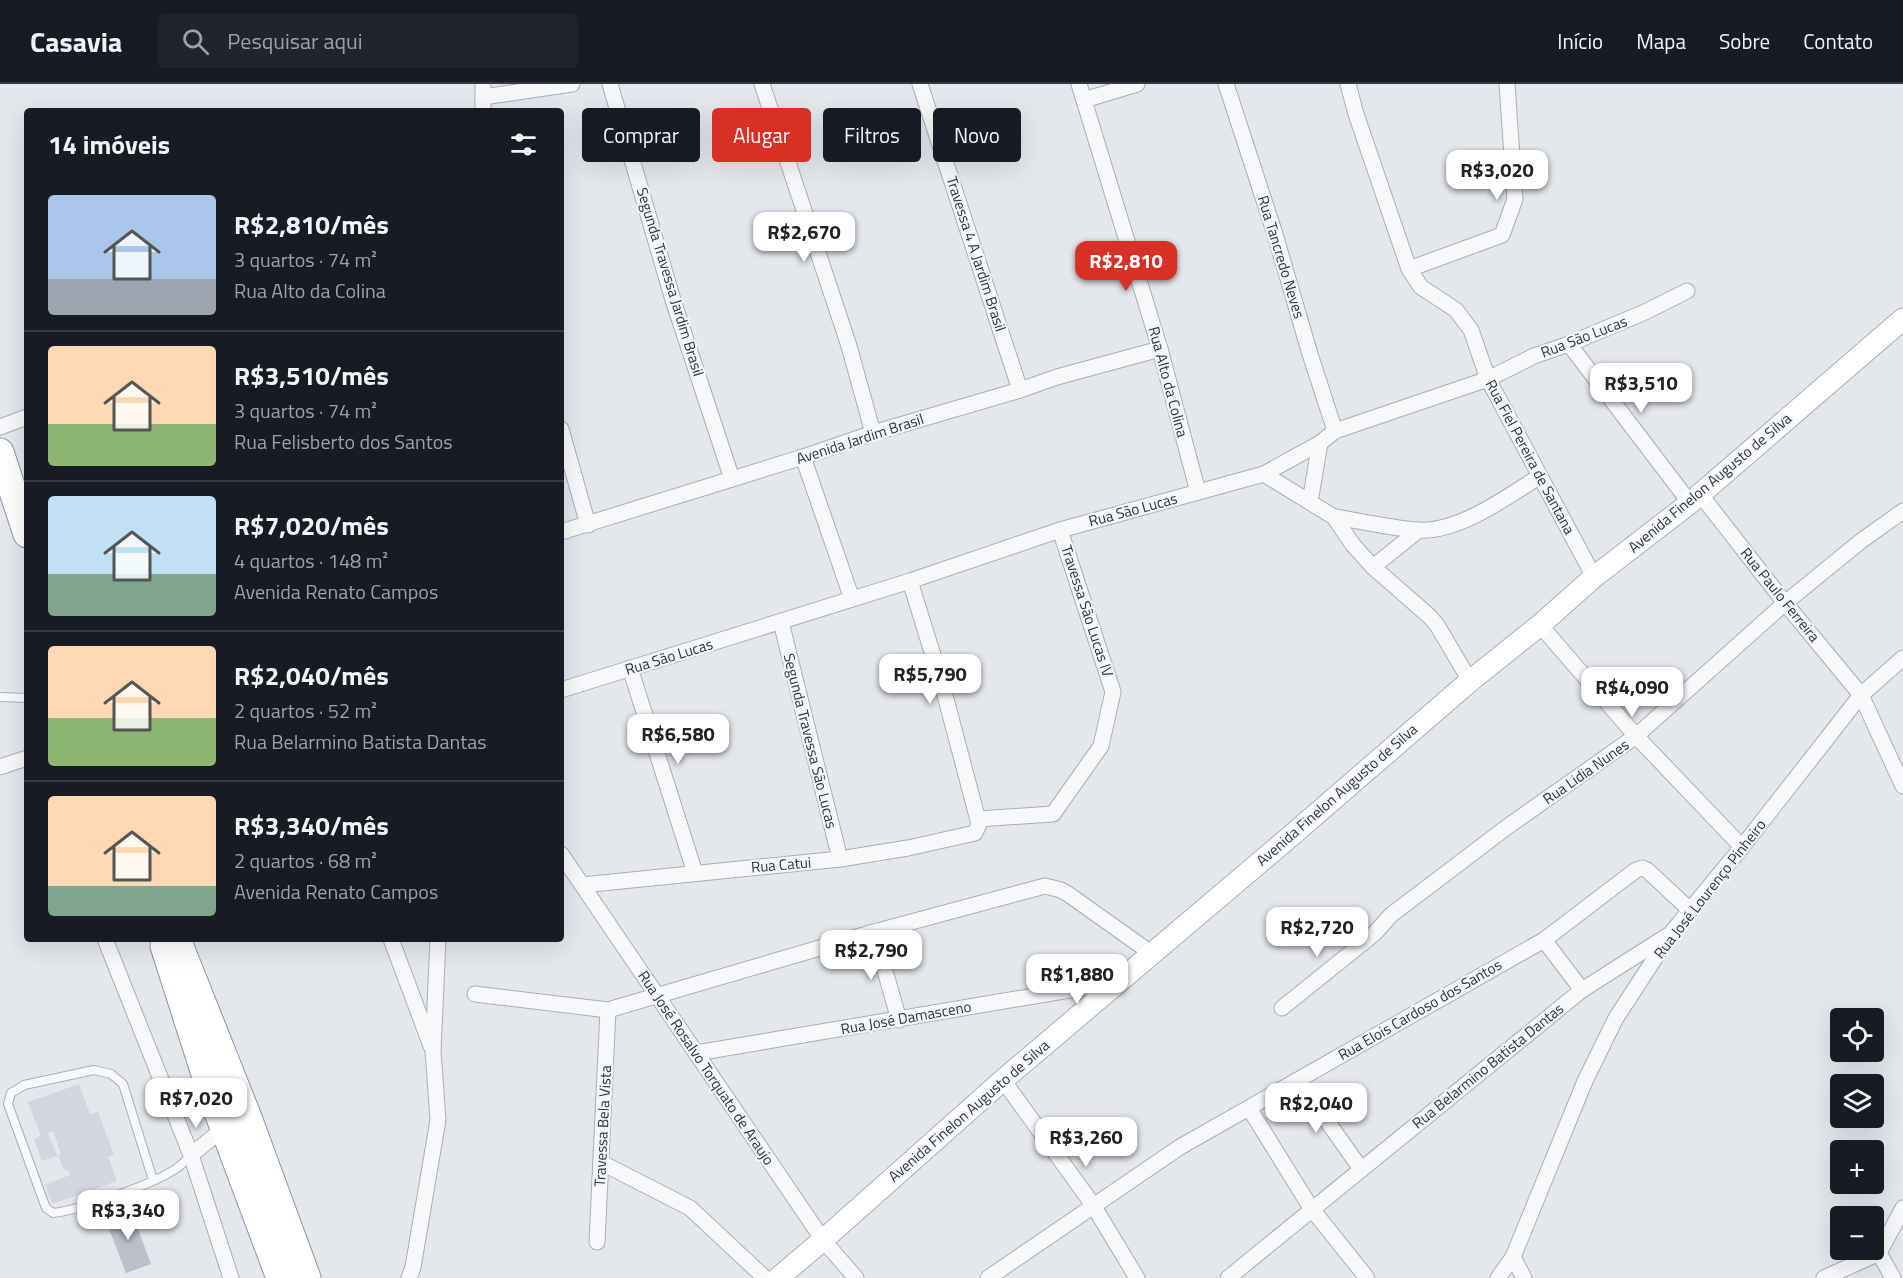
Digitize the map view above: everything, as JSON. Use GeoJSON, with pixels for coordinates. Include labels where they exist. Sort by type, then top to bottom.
{"type":"FeatureCollection","features":[{"type":"Feature","properties":{"kind":"highway"},"geometry":{"type":"LineString","coordinates":[[2,464],[24,526]]}},
{"type":"Feature","properties":{"kind":"highway"},"geometry":{"type":"LineString","coordinates":[[163,942],[223,1127],[280,1278]]}},
{"type":"Feature","properties":{"kind":"highway"},"geometry":{"type":"LineString","coordinates":[[178,942],[248,1114],[307,1278]]}},
{"type":"Feature","properties":{"kind":"street"},"geometry":{"type":"LineString","coordinates":[[483,97],[572,84]]}},
{"type":"Feature","properties":{"kind":"street","name":"Segunda Travessa Jardim Brasil"},"geometry":{"type":"LineString","coordinates":[[610,84],[673,300],[732,479]]}},
{"type":"Feature","properties":{"kind":"street"},"geometry":{"type":"LineString","coordinates":[[762,84],[849,346],[873,433]]}},
{"type":"Feature","properties":{"kind":"street","name":"Travessa 4 A Jardim Brasil"},"geometry":{"type":"LineString","coordinates":[[920,84],[1020,390]]}},
{"type":"Feature","properties":{"kind":"street","name":"Rua Alto da Colina"},"geometry":{"type":"LineString","coordinates":[[1079,84],[1160,349],[1198,492]]}},
{"type":"Feature","properties":{"kind":"street"},"geometry":{"type":"LineString","coordinates":[[1084,100],[1137,84]]}},
{"type":"Feature","properties":{"kind":"street","name":"Rua Tancredo Neves"},"geometry":{"type":"LineString","coordinates":[[1226,84],[1274,231],[1335,432]]}},
{"type":"Feature","properties":{"kind":"street","name":"Rua Fiel Pereira de Santana"},"geometry":{"type":"LineString","coordinates":[[1348,84],[1409,269],[1421,287],[1456,310],[1471,330],[1488,379],[1594,577]]}},
{"type":"Feature","properties":{"kind":"street"},"geometry":{"type":"LineString","coordinates":[[1409,269],[1502,235],[1515,199],[1507,84]]}},
{"type":"Feature","properties":{"kind":"street","name":"Rua São Lucas"},"geometry":{"type":"LineString","coordinates":[[564,689],[910,581],[1060,530],[1264,474],[1320,443],[1335,432],[1488,379],[1534,356],[1645,312],[1687,291]]}},
{"type":"Feature","properties":{"kind":"street","name":"Avenida Finelon Augusto de Silva"},"geometry":{"type":"LineString","coordinates":[[778,1278],[1116,982],[1594,577],[1695,499],[1903,319]]}},
{"type":"Feature","properties":{"kind":"street","name":"Rua Paulo Ferreira"},"geometry":{"type":"LineString","coordinates":[[1569,344],[1695,499],[1861,695],[1903,786]]}},
{"type":"Feature","properties":{"kind":"street","name":"Avenida Jardim Brasil"},"geometry":{"type":"LineString","coordinates":[[564,531],[873,433],[1057,377],[1160,349]]}},
{"type":"Feature","properties":{"kind":"street"},"geometry":{"type":"LineString","coordinates":[[0,427],[24,418]]}},
{"type":"Feature","properties":{"kind":"street"},"geometry":{"type":"LineString","coordinates":[[564,440],[588,525]]}},
{"type":"Feature","properties":{"kind":"street"},"geometry":{"type":"LineString","coordinates":[[1310,502],[1320,443]]}},
{"type":"Feature","properties":{"kind":"street"},"geometry":{"type":"LineString","coordinates":[[803,457],[852,599]]}},
{"type":"Feature","properties":{"kind":"street"},"geometry":{"type":"LineString","coordinates":[[1264,474],[1335,517],[1419,530],[1450,525],[1491,507],[1540,476]]}},
{"type":"Feature","properties":{"kind":"street","name":"Rua Lidia Nunes"},"geometry":{"type":"LineString","coordinates":[[1282,1008],[1374,934],[1391,915],[1508,826],[1636,736],[1785,603],[1861,541],[1903,511]]}},
{"type":"Feature","properties":{"kind":"street"},"geometry":{"type":"LineString","coordinates":[[1335,517],[1353,545],[1373,567],[1430,616],[1470,681]]}},
{"type":"Feature","properties":{"kind":"street","name":"Travessa São Lucas IV"},"geometry":{"type":"LineString","coordinates":[[1060,530],[1113,692]]}},
{"type":"Feature","properties":{"kind":"street"},"geometry":{"type":"LineString","coordinates":[[1373,567],[1419,530]]}},
{"type":"Feature","properties":{"kind":"street"},"geometry":{"type":"LineString","coordinates":[[910,581],[942,684],[977,825]]}},
{"type":"Feature","properties":{"kind":"street","name":"Segunda Travessa São Lucas"},"geometry":{"type":"LineString","coordinates":[[781,622],[840,859]]}},
{"type":"Feature","properties":{"kind":"street"},"geometry":{"type":"LineString","coordinates":[[1540,624],[1636,736],[1742,847]]}},
{"type":"Feature","properties":{"kind":"street","name":"Rua José Lourenço Pinheiro"},"geometry":{"type":"LineString","coordinates":[[1498,1278],[1513,1257],[1603,1042],[1672,932],[1861,695],[1903,658]]}},
{"type":"Feature","properties":{"kind":"street"},"geometry":{"type":"LineString","coordinates":[[630,668],[695,873]]}},
{"type":"Feature","properties":{"kind":"street","name":"Rua Catui"},"geometry":{"type":"LineString","coordinates":[[582,885],[840,859],[972,835],[977,825],[1053,814],[1101,746],[1113,692]]}},
{"type":"Feature","properties":{"kind":"street"},"geometry":{"type":"LineString","coordinates":[[0,767],[24,759]]}},
{"type":"Feature","properties":{"kind":"street","name":"Rua José Rosalvo Torquato de Araujo"},"geometry":{"type":"LineString","coordinates":[[564,858],[823,1240],[856,1278]]}},
{"type":"Feature","properties":{"kind":"street","name":"Rua Elois Cardoso dos Santos"},"geometry":{"type":"LineString","coordinates":[[988,1278],[1180,1147],[1544,940],[1635,870],[1642,868],[1647,870],[1690,910]]}},
{"type":"Feature","properties":{"kind":"street"},"geometry":{"type":"LineString","coordinates":[[475,994],[608,1010],[874,932],[1045,886],[1068,894],[1151,953]]}},
{"type":"Feature","properties":{"kind":"street"},"geometry":{"type":"LineString","coordinates":[[874,932],[899,1020]]}},
{"type":"Feature","properties":{"kind":"street","name":"Rua Belarmino Batista Dantas"},"geometry":{"type":"LineString","coordinates":[[1228,1278],[1311,1208],[1582,990],[1672,932]]}},
{"type":"Feature","properties":{"kind":"street"},"geometry":{"type":"LineString","coordinates":[[1544,940],[1582,990]]}},
{"type":"Feature","properties":{"kind":"street"},"geometry":{"type":"LineString","coordinates":[[106,942],[191,1155],[231,1278]]}},
{"type":"Feature","properties":{"kind":"street"},"geometry":{"type":"LineString","coordinates":[[392,942],[433,1051]]}},
{"type":"Feature","properties":{"kind":"street"},"geometry":{"type":"LineString","coordinates":[[409,1278],[413,1267],[438,1120],[433,1051],[438,942]]}},
{"type":"Feature","properties":{"kind":"street","name":"Rua José Damasceno"},"geometry":{"type":"LineString","coordinates":[[696,1053],[1116,982]]}},
{"type":"Feature","properties":{"kind":"street","name":"Travessa Bela Vista"},"geometry":{"type":"LineString","coordinates":[[597,1242],[608,1010]]}},
{"type":"Feature","properties":{"kind":"street"},"geometry":{"type":"LineString","coordinates":[[1003,1080],[1093,1205],[1137,1278]]}},
{"type":"Feature","properties":{"kind":"street"},"geometry":{"type":"LineString","coordinates":[[1298,1080],[1361,1169]]}},
{"type":"Feature","properties":{"kind":"street"},"geometry":{"type":"LineString","coordinates":[[1249,1108],[1311,1208],[1367,1278]]}},
{"type":"Feature","properties":{"kind":"street"},"geometry":{"type":"LineString","coordinates":[[191,1155],[223,1127],[248,1114]]}},
{"type":"Feature","properties":{"kind":"street"},"geometry":{"type":"LineString","coordinates":[[602,1163],[694,1211],[765,1278]]}},
{"type":"Feature","properties":{"kind":"street"},"geometry":{"type":"LineString","coordinates":[[1884,1244],[1903,1208]]}},
{"type":"Feature","properties":{"kind":"street"},"geometry":{"type":"LineString","coordinates":[[1513,1257],[1524,1278]]}},
{"type":"Feature","properties":{"kind":"street"},"geometry":{"type":"LineString","coordinates":[[1824,1278],[1864,1260]]}},
{"type":"Feature","properties":{"kind":"street"},"geometry":{"type":"LineString","coordinates":[[1883,1260],[1893,1278]]}},
{"type":"Feature","properties":{"kind":"lane"},"geometry":{"type":"LineString","coordinates":[[0,697],[24,698]]}},
{"type":"Feature","properties":{"kind":"lane"},"geometry":{"type":"LineString","coordinates":[[153,1180],[123,1084],[111,1074],[93,1070],[24,1085],[11,1093],[8,1104],[45,1208],[53,1213],[68,1212],[153,1180],[178,1168],[191,1155]]}},
{"type":"Feature","properties":{"kind":"shaded area"},"geometry":{"type":"Polygon","coordinates":[[[79,1084],[90,1114],[98,1112],[114,1155],[108,1157],[117,1181],[52,1204],[45,1185],[70,1175],[67,1169],[64,1170],[58,1155],[61,1154],[53,1131],[48,1133],[57,1156],[42,1161],[34,1139],[41,1136],[28,1102],[79,1084]]]}},
{"type":"Feature","properties":{"kind":"building"},"geometry":{"type":"Polygon","coordinates":[[[130,1208],[151,1264],[126,1273],[105,1218],[130,1208]]]}}]}
